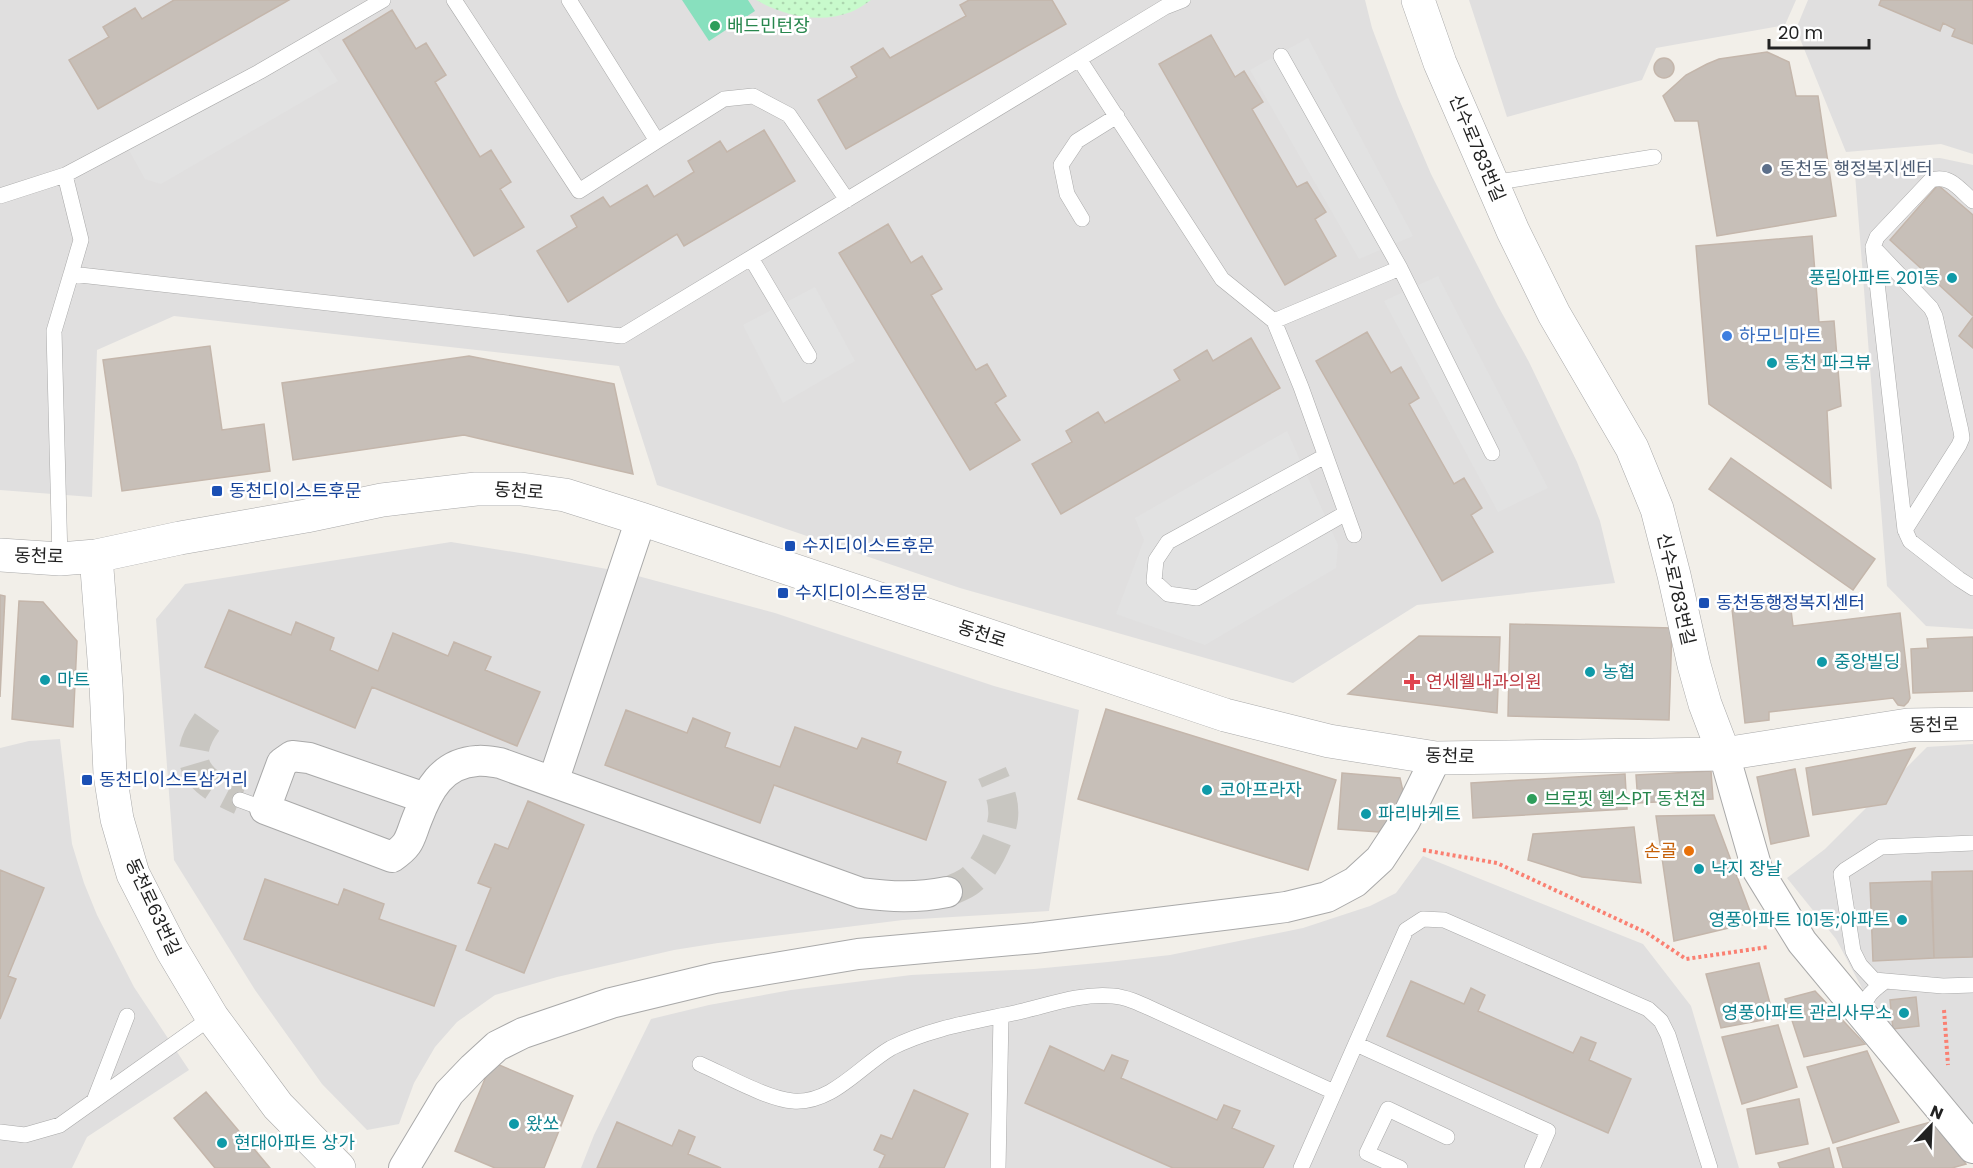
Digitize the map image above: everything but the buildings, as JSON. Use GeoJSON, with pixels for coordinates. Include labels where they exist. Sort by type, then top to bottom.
{"type":"FeatureCollection","features":[{"type":"Feature","properties":{"kind":"street","name":"신수로783번길"},"geometry":{"type":"LineString","coordinates":[[1418,0],[1440,63],[1513,231],[1554,315],[1632,448],[1657,509],[1696,674],[1724,754],[1757,869],[1802,942],[1973,1148]]}},
{"type":"Feature","properties":{"kind":"street","name":"동천로"},"geometry":{"type":"LineString","coordinates":[[0,555],[60,559],[96,556],[382,500],[476,489],[521,489],[565,495],[1226,715],[1329,741],[1436,758],[1724,754],[1908,724],[1973,724]]}},
{"type":"Feature","properties":{"kind":"street"},"geometry":{"type":"LineString","coordinates":[[553,782],[641,519]]}},
{"type":"Feature","properties":{"kind":"street","name":"동천로63번길"},"geometry":{"type":"LineString","coordinates":[[96,556],[110,774],[117,819],[133,874],[172,950],[212,1017],[278,1106],[338,1168]]}},
{"type":"Feature","properties":{"kind":"street"},"geometry":{"type":"LineString","coordinates":[[425,798],[309,758],[292,756],[282,763],[252,804],[392,857],[406,847],[425,798],[437,779],[457,766],[477,761],[501,763],[861,893],[889,897],[922,897],[947,892]]}},
{"type":"Feature","properties":{"kind":"street"},"geometry":{"type":"LineString","coordinates":[[404,1168],[449,1093],[497,1046],[522,1033],[611,1003],[715,978],[858,954],[1035,938],[1286,907],[1327,897],[1356,882],[1380,859],[1405,821],[1436,758]]}},
{"type":"Feature","properties":{"kind":"lane"},"geometry":{"type":"LineString","coordinates":[[0,196],[65,175],[259,72],[383,0]]}},
{"type":"Feature","properties":{"kind":"lane"},"geometry":{"type":"LineString","coordinates":[[454,0],[579,191],[724,99],[753,96],[789,115],[847,200]]}},
{"type":"Feature","properties":{"kind":"lane"},"geometry":{"type":"LineString","coordinates":[[569,0],[657,141]]}},
{"type":"Feature","properties":{"kind":"lane"},"geometry":{"type":"LineString","coordinates":[[71,274],[622,336],[1079,59],[1162,4],[1183,0]]}},
{"type":"Feature","properties":{"kind":"lane"},"geometry":{"type":"LineString","coordinates":[[1281,56],[1400,268],[1492,453]]}},
{"type":"Feature","properties":{"kind":"lane"},"geometry":{"type":"LineString","coordinates":[[1079,59],[1222,279],[1274,321],[1354,535]]}},
{"type":"Feature","properties":{"kind":"lane"},"geometry":{"type":"LineString","coordinates":[[1082,219],[1067,194],[1061,165],[1077,141],[1117,116]]}},
{"type":"Feature","properties":{"kind":"lane"},"geometry":{"type":"LineString","coordinates":[[1492,183],[1654,157]]}},
{"type":"Feature","properties":{"kind":"lane"},"geometry":{"type":"LineString","coordinates":[[60,559],[54,331],[81,240],[65,175]]}},
{"type":"Feature","properties":{"kind":"lane"},"geometry":{"type":"LineString","coordinates":[[1973,201],[1949,180],[1940,178],[1931,180],[1877,237],[1874,247],[1905,530],[1910,542],[1973,588]]}},
{"type":"Feature","properties":{"kind":"lane"},"geometry":{"type":"LineString","coordinates":[[1874,247],[1935,316],[1962,438],[1905,530]]}},
{"type":"Feature","properties":{"kind":"lane"},"geometry":{"type":"LineString","coordinates":[[750,258],[809,356]]}},
{"type":"Feature","properties":{"kind":"lane"},"geometry":{"type":"LineString","coordinates":[[1274,321],[1400,268]]}},
{"type":"Feature","properties":{"kind":"lane"},"geometry":{"type":"LineString","coordinates":[[1325,456],[1168,542],[1156,560],[1154,581],[1168,594],[1197,598],[1346,513]]}},
{"type":"Feature","properties":{"kind":"lane"},"geometry":{"type":"LineString","coordinates":[[1973,843],[1881,847],[1841,874],[1854,951],[1860,965],[1874,980],[1943,986],[1973,985]]}},
{"type":"Feature","properties":{"kind":"lane"},"geometry":{"type":"LineString","coordinates":[[1301,1168],[1406,930],[1423,919],[1444,920],[1648,1009],[1661,1021],[1668,1035],[1710,1168]]}},
{"type":"Feature","properties":{"kind":"lane"},"geometry":{"type":"LineString","coordinates":[[1864,1015],[1864,1004],[1872,991],[1884,982]]}},
{"type":"Feature","properties":{"kind":"lane"},"geometry":{"type":"LineString","coordinates":[[700,1064],[767,1094],[793,1101],[818,1099],[891,1049],[929,1033],[1086,997],[1113,996],[1131,1000],[1334,1092]]}},
{"type":"Feature","properties":{"kind":"lane"},"geometry":{"type":"LineString","coordinates":[[998,1168],[1001,1016]]}},
{"type":"Feature","properties":{"kind":"lane"},"geometry":{"type":"LineString","coordinates":[[94,1101],[127,1017]]}},
{"type":"Feature","properties":{"kind":"lane"},"geometry":{"type":"LineString","coordinates":[[0,1132],[25,1135],[60,1125],[212,1017]]}},
{"type":"Feature","properties":{"kind":"lane"},"geometry":{"type":"LineString","coordinates":[[1356,1044],[1548,1131],[1532,1168]]}},
{"type":"Feature","properties":{"kind":"lane"},"geometry":{"type":"LineString","coordinates":[[1400,1168],[1367,1153],[1388,1109],[1447,1137]]}},
{"type":"Feature","properties":{"kind":"path"},"geometry":{"type":"LineString","coordinates":[[1390,845],[1497,863],[1647,933],[1686,959],[1802,942]]}},
{"type":"Feature","properties":{"kind":"path"},"geometry":{"type":"LineString","coordinates":[[1943,986],[1948,1066]]}},
{"type":"Feature","properties":{"kind":"shaded area"},"geometry":{"type":"Polygon","coordinates":[[[0,0],[1365,0],[1372,28],[1398,97],[1431,174],[1529,362],[1577,462],[1600,521],[1615,583],[1417,605],[1293,683],[960,588],[657,485],[619,366],[174,316],[97,350],[92,497],[0,490],[0,0]]]}},
{"type":"Feature","properties":{"kind":"shaded area"},"geometry":{"type":"Polygon","coordinates":[[[1469,0],[1796,0],[1785,25],[1656,48],[1642,80],[1507,117],[1469,0]]]}},
{"type":"Feature","properties":{"kind":"shaded area"},"geometry":{"type":"Polygon","coordinates":[[[1808,0],[1973,0],[1973,154],[1941,144],[1846,152],[1796,29],[1808,0]]]}},
{"type":"Feature","properties":{"kind":"shaded area"},"geometry":{"type":"Polygon","coordinates":[[[1308,38],[1413,236],[1359,259],[1250,70],[1308,38]]]}},
{"type":"Feature","properties":{"kind":"shaded area"},"geometry":{"type":"Polygon","coordinates":[[[312,41],[338,81],[161,184],[145,179],[125,143],[312,41]]]}},
{"type":"Feature","properties":{"kind":"shaded area"},"geometry":{"type":"Polygon","coordinates":[[[1940,158],[1973,165],[1973,629],[1926,626],[1887,586],[1854,161],[1940,158]]]}},
{"type":"Feature","properties":{"kind":"shaded area"},"geometry":{"type":"Polygon","coordinates":[[[1438,276],[1548,488],[1498,512],[1384,301],[1438,276]]]}},
{"type":"Feature","properties":{"kind":"shaded area"},"geometry":{"type":"Polygon","coordinates":[[[815,287],[855,361],[783,403],[743,325],[815,287]]]}},
{"type":"Feature","properties":{"kind":"shaded area"},"geometry":{"type":"Polygon","coordinates":[[[1287,431],[1338,545],[1336,568],[1205,645],[1116,614],[1144,540],[1135,518],[1287,431]]]}},
{"type":"Feature","properties":{"kind":"shaded area"},"geometry":{"type":"Polygon","coordinates":[[[451,542],[623,572],[775,613],[994,686],[1079,710],[1049,911],[903,920],[718,943],[674,950],[557,977],[495,995],[457,1022],[435,1047],[414,1083],[399,1124],[367,1130],[322,1084],[255,990],[174,860],[156,619],[185,584],[451,542]]]}},
{"type":"Feature","properties":{"kind":"shaded area"},"geometry":{"type":"Polygon","coordinates":[[[60,739],[72,844],[84,883],[97,915],[134,987],[189,1070],[87,1137],[72,1168],[0,1168],[0,748],[29,741],[60,739]]]}},
{"type":"Feature","properties":{"kind":"shaded area"},"geometry":{"type":"Polygon","coordinates":[[[1973,744],[1973,1131],[1880,1022],[1836,939],[1787,878],[1825,849],[1927,747],[1973,744]]]}},
{"type":"Feature","properties":{"kind":"shaded area"},"geometry":{"type":"Polygon","coordinates":[[[1423,856],[1643,944],[1691,1006],[1739,1168],[581,1168],[594,1135],[651,1019],[709,1005],[791,990],[911,975],[1034,969],[1170,955],[1303,928],[1370,906],[1396,893],[1423,856]]]}},
{"type":"Feature","properties":{"kind":"green space","name":"배드민턴장"},"geometry":{"type":"Polygon","coordinates":[[[682,0],[748,0],[755,11],[709,41],[682,0]]]}},
{"type":"Feature","properties":{"kind":"green space"},"geometry":{"type":"Polygon","coordinates":[[[756,0],[871,0],[839,16],[815,18],[790,14],[756,0]]]}},
{"type":"Feature","properties":{"kind":"tunnel"},"geometry":{"type":"LineString","coordinates":[[207,722],[198,737],[194,750],[194,761],[198,770],[214,787],[240,800]]}},
{"type":"Feature","properties":{"kind":"tunnel"},"geometry":{"type":"LineString","coordinates":[[947,892],[974,877],[986,862],[999,834],[1003,806],[992,773]]}},
{"type":"Feature","properties":{"kind":"place","name":"배드민턴장"},"geometry":{"type":"Point","coordinates":[715,26]}},
{"type":"Feature","properties":{"kind":"place","name":"동천동 행정복지센터"},"geometry":{"type":"Point","coordinates":[1767,169]}},
{"type":"Feature","properties":{"kind":"place","name":"풍림아파트 201동"},"geometry":{"type":"Point","coordinates":[1952,278]}},
{"type":"Feature","properties":{"kind":"place","name":"하모니마트"},"geometry":{"type":"Point","coordinates":[1727,336]}},
{"type":"Feature","properties":{"kind":"place","name":"동천 파크뷰"},"geometry":{"type":"Point","coordinates":[1772,363]}},
{"type":"Feature","properties":{"kind":"place","name":"동천디이스트후문"},"geometry":{"type":"Point","coordinates":[217,491]}},
{"type":"Feature","properties":{"kind":"place","name":"수지디이스트후문"},"geometry":{"type":"Point","coordinates":[790,546]}},
{"type":"Feature","properties":{"kind":"place","name":"수지디이스트정문"},"geometry":{"type":"Point","coordinates":[783,593]}},
{"type":"Feature","properties":{"kind":"place","name":"동천동행정복지센터"},"geometry":{"type":"Point","coordinates":[1704,603]}},
{"type":"Feature","properties":{"kind":"place","name":"중앙빌딩"},"geometry":{"type":"Point","coordinates":[1822,662]}},
{"type":"Feature","properties":{"kind":"place","name":"농협"},"geometry":{"type":"Point","coordinates":[1590,672]}},
{"type":"Feature","properties":{"kind":"place","name":"마트"},"geometry":{"type":"Point","coordinates":[45,680]}},
{"type":"Feature","properties":{"kind":"place","name":"연세웰내과의원"},"geometry":{"type":"Point","coordinates":[1412,682]}},
{"type":"Feature","properties":{"kind":"place","name":"동천디이스트삼거리"},"geometry":{"type":"Point","coordinates":[87,780]}},
{"type":"Feature","properties":{"kind":"place","name":"코아프라자"},"geometry":{"type":"Point","coordinates":[1207,790]}},
{"type":"Feature","properties":{"kind":"place","name":"브로핏 헬스PT 동천점"},"geometry":{"type":"Point","coordinates":[1532,799]}},
{"type":"Feature","properties":{"kind":"place","name":"파리바케트"},"geometry":{"type":"Point","coordinates":[1366,814]}},
{"type":"Feature","properties":{"kind":"place","name":"손골"},"geometry":{"type":"Point","coordinates":[1689,851]}},
{"type":"Feature","properties":{"kind":"place","name":"낙지 장날"},"geometry":{"type":"Point","coordinates":[1699,869]}},
{"type":"Feature","properties":{"kind":"place","name":"영풍아파트 101동;아파트"},"geometry":{"type":"Point","coordinates":[1902,920]}},
{"type":"Feature","properties":{"kind":"place","name":"영풍아파트 관리사무소"},"geometry":{"type":"Point","coordinates":[1904,1013]}},
{"type":"Feature","properties":{"kind":"place","name":"왔쏘"},"geometry":{"type":"Point","coordinates":[514,1124]}},
{"type":"Feature","properties":{"kind":"place","name":"현대아파트 상가"},"geometry":{"type":"Point","coordinates":[222,1143]}}]}
